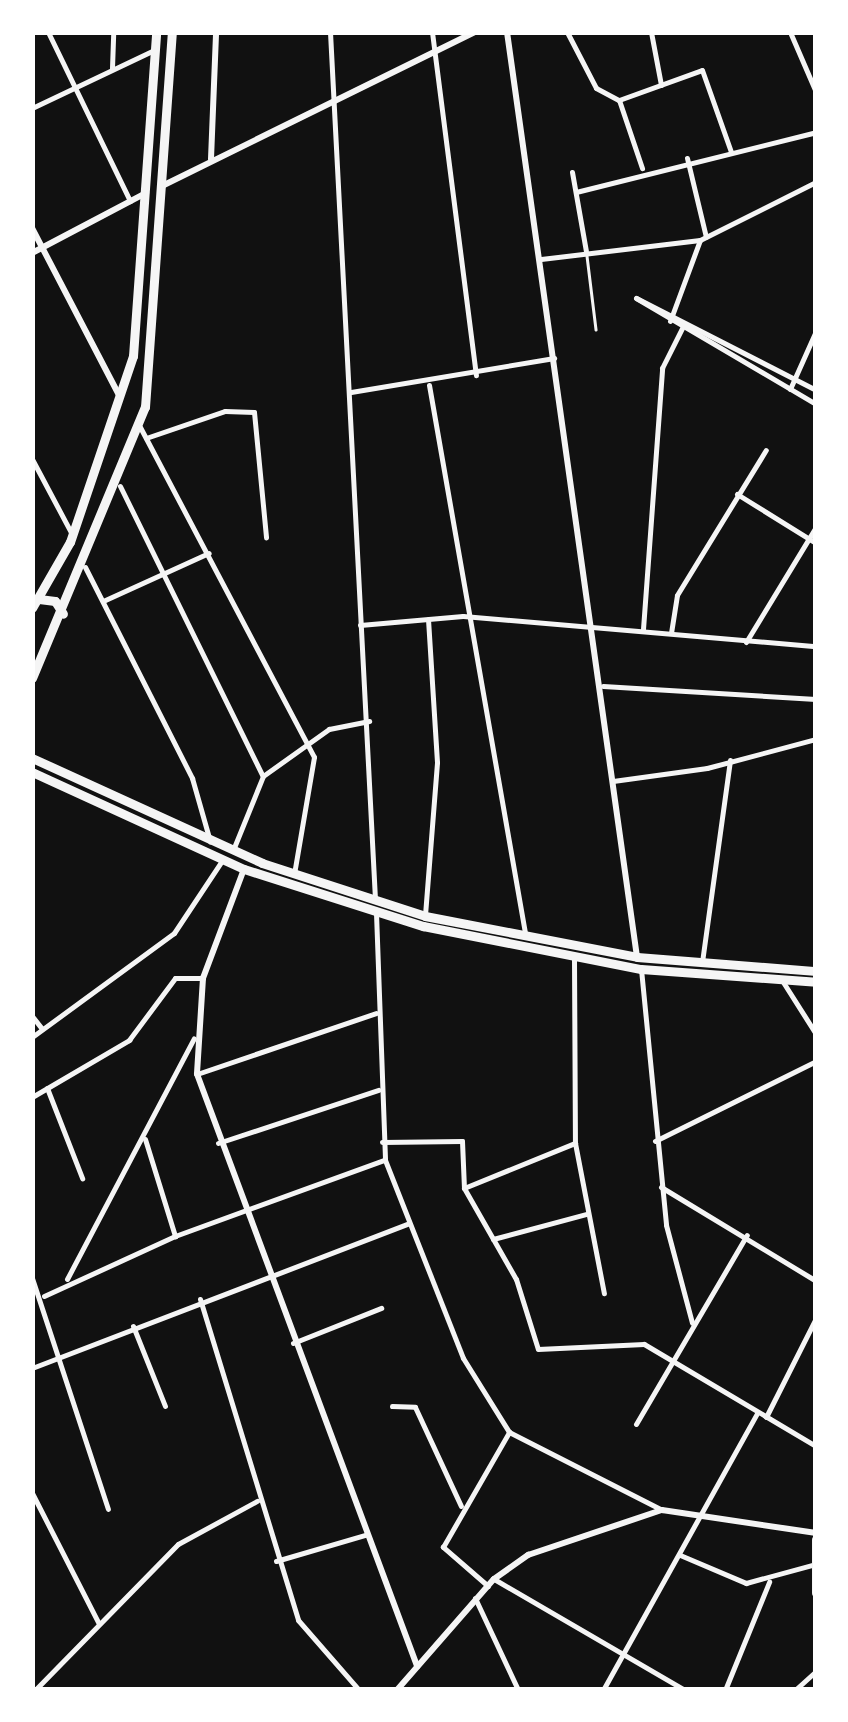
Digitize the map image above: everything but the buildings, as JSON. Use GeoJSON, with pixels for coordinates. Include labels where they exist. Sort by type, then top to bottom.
{"type":"FeatureCollection","features":[{"type":"Feature","properties":{"kind":"main road"},"geometry":{"type":"LineString","coordinates":[[36,604],[73,536],[122,400],[141,312],[156,32]]}},
{"type":"Feature","properties":{"kind":"main road"},"geometry":{"type":"LineString","coordinates":[[32,678],[120,486],[140,427],[175,34]]}},
{"type":"Feature","properties":{"kind":"main road"},"geometry":{"type":"LineString","coordinates":[[73,536],[94,544]]}},
{"type":"Feature","properties":{"kind":"main road"},"geometry":{"type":"LineString","coordinates":[[36,604],[56,601],[63,614]]}},
{"type":"Feature","properties":{"kind":"main road"},"geometry":{"type":"LineString","coordinates":[[32,758],[210,842],[424,921],[574,959],[641,969],[816,982]]}},
{"type":"Feature","properties":{"kind":"main road"},"geometry":{"type":"LineString","coordinates":[[32,772],[244,869],[376,914],[637,957],[816,971]]}},
{"type":"Feature","properties":{"kind":"main road"},"geometry":{"type":"LineString","coordinates":[[816,1536],[812,1565],[816,1593]]}},
{"type":"Feature","properties":{"kind":"street"},"geometry":{"type":"LineString","coordinates":[[48,32],[130,202]]}},
{"type":"Feature","properties":{"kind":"street"},"geometry":{"type":"LineString","coordinates":[[112,68],[113,32]]}},
{"type":"Feature","properties":{"kind":"street"},"geometry":{"type":"LineString","coordinates":[[211,160],[216,32]]}},
{"type":"Feature","properties":{"kind":"street"},"geometry":{"type":"LineString","coordinates":[[330,32],[329,98],[351,392],[375,901]]}},
{"type":"Feature","properties":{"kind":"street"},"geometry":{"type":"LineString","coordinates":[[432,32],[476,375]]}},
{"type":"Feature","properties":{"kind":"street"},"geometry":{"type":"LineString","coordinates":[[164,186],[432,46],[475,32]]}},
{"type":"Feature","properties":{"kind":"street"},"geometry":{"type":"LineString","coordinates":[[507,32],[596,624],[637,957]]}},
{"type":"Feature","properties":{"kind":"street"},"geometry":{"type":"LineString","coordinates":[[567,32],[596,88],[619,100],[643,169]]}},
{"type":"Feature","properties":{"kind":"street"},"geometry":{"type":"LineString","coordinates":[[651,32],[661,86]]}},
{"type":"Feature","properties":{"kind":"street"},"geometry":{"type":"LineString","coordinates":[[790,32],[816,92]]}},
{"type":"Feature","properties":{"kind":"street"},"geometry":{"type":"LineString","coordinates":[[32,108],[156,48]]}},
{"type":"Feature","properties":{"kind":"street"},"geometry":{"type":"LineString","coordinates":[[619,100],[704,71],[730,152]]}},
{"type":"Feature","properties":{"kind":"street"},"geometry":{"type":"LineString","coordinates":[[576,192],[686,158],[816,132]]}},
{"type":"Feature","properties":{"kind":"street"},"geometry":{"type":"LineString","coordinates":[[670,321],[703,238],[686,158]]}},
{"type":"Feature","properties":{"kind":"street"},"geometry":{"type":"LineString","coordinates":[[572,172],[586,251]]}},
{"type":"Feature","properties":{"kind":"street"},"geometry":{"type":"LineString","coordinates":[[541,258],[703,238],[816,182]]}},
{"type":"Feature","properties":{"kind":"street"},"geometry":{"type":"LineString","coordinates":[[32,254],[148,192]]}},
{"type":"Feature","properties":{"kind":"street"},"geometry":{"type":"LineString","coordinates":[[32,228],[122,400]]}},
{"type":"Feature","properties":{"kind":"street"},"geometry":{"type":"LineString","coordinates":[[816,390],[674,310],[636,298],[816,404]]}},
{"type":"Feature","properties":{"kind":"street"},"geometry":{"type":"LineString","coordinates":[[643,629],[662,368],[682,328]]}},
{"type":"Feature","properties":{"kind":"street"},"geometry":{"type":"LineString","coordinates":[[790,389],[816,331]]}},
{"type":"Feature","properties":{"kind":"street"},"geometry":{"type":"LineString","coordinates":[[351,392],[429,385],[556,358]]}},
{"type":"Feature","properties":{"kind":"street"},"geometry":{"type":"LineString","coordinates":[[429,385],[463,616],[526,938]]}},
{"type":"Feature","properties":{"kind":"street"},"geometry":{"type":"LineString","coordinates":[[146,438],[225,410],[254,412],[266,537]]}},
{"type":"Feature","properties":{"kind":"street"},"geometry":{"type":"LineString","coordinates":[[140,427],[308,740],[315,766],[294,875]]}},
{"type":"Feature","properties":{"kind":"street"},"geometry":{"type":"LineString","coordinates":[[671,633],[676,595],[766,450]]}},
{"type":"Feature","properties":{"kind":"street"},"geometry":{"type":"LineString","coordinates":[[32,458],[73,536]]}},
{"type":"Feature","properties":{"kind":"street"},"geometry":{"type":"LineString","coordinates":[[120,486],[264,776]]}},
{"type":"Feature","properties":{"kind":"street"},"geometry":{"type":"LineString","coordinates":[[737,494],[812,542]]}},
{"type":"Feature","properties":{"kind":"street"},"geometry":{"type":"LineString","coordinates":[[746,642],[812,542],[816,527]]}},
{"type":"Feature","properties":{"kind":"street"},"geometry":{"type":"LineString","coordinates":[[103,600],[208,552]]}},
{"type":"Feature","properties":{"kind":"street"},"geometry":{"type":"LineString","coordinates":[[84,568],[192,778],[210,842]]}},
{"type":"Feature","properties":{"kind":"street"},"geometry":{"type":"LineString","coordinates":[[360,625],[463,616],[596,624],[816,646]]}},
{"type":"Feature","properties":{"kind":"street"},"geometry":{"type":"LineString","coordinates":[[424,921],[437,762],[428,619]]}},
{"type":"Feature","properties":{"kind":"street"},"geometry":{"type":"LineString","coordinates":[[603,686],[816,699]]}},
{"type":"Feature","properties":{"kind":"street"},"geometry":{"type":"LineString","coordinates":[[232,851],[264,776],[308,740],[369,721]]}},
{"type":"Feature","properties":{"kind":"street"},"geometry":{"type":"LineString","coordinates":[[613,781],[730,760],[816,739]]}},
{"type":"Feature","properties":{"kind":"street"},"geometry":{"type":"LineString","coordinates":[[701,965],[730,760]]}},
{"type":"Feature","properties":{"kind":"street"},"geometry":{"type":"LineString","coordinates":[[32,1037],[174,933],[223,860]]}},
{"type":"Feature","properties":{"kind":"street"},"geometry":{"type":"LineString","coordinates":[[244,869],[203,978],[194,1038],[197,1074],[218,1143],[416,1666]]}},
{"type":"Feature","properties":{"kind":"street"},"geometry":{"type":"LineString","coordinates":[[376,914],[382,1142],[407,1224],[463,1358],[509,1432],[662,1510]]}},
{"type":"Feature","properties":{"kind":"street"},"geometry":{"type":"LineString","coordinates":[[574,959],[575,1143],[604,1293]]}},
{"type":"Feature","properties":{"kind":"street"},"geometry":{"type":"LineString","coordinates":[[641,969],[661,1187],[692,1323]]}},
{"type":"Feature","properties":{"kind":"street"},"geometry":{"type":"LineString","coordinates":[[32,1097],[129,1040],[176,978],[203,978]]}},
{"type":"Feature","properties":{"kind":"street"},"geometry":{"type":"LineString","coordinates":[[783,982],[816,1034]]}},
{"type":"Feature","properties":{"kind":"street"},"geometry":{"type":"LineString","coordinates":[[197,1074],[376,1013]]}},
{"type":"Feature","properties":{"kind":"street"},"geometry":{"type":"LineString","coordinates":[[32,1016],[42,1029]]}},
{"type":"Feature","properties":{"kind":"street"},"geometry":{"type":"LineString","coordinates":[[66,1282],[145,1139],[194,1038]]}},
{"type":"Feature","properties":{"kind":"street"},"geometry":{"type":"LineString","coordinates":[[655,1142],[816,1060]]}},
{"type":"Feature","properties":{"kind":"street"},"geometry":{"type":"LineString","coordinates":[[48,1088],[82,1178]]}},
{"type":"Feature","properties":{"kind":"street"},"geometry":{"type":"LineString","coordinates":[[218,1143],[378,1090]]}},
{"type":"Feature","properties":{"kind":"street"},"geometry":{"type":"LineString","coordinates":[[145,1139],[175,1236]]}},
{"type":"Feature","properties":{"kind":"street"},"geometry":{"type":"LineString","coordinates":[[382,1142],[461,1139],[464,1188],[525,1298],[538,1350],[630,1339],[816,1446]]}},
{"type":"Feature","properties":{"kind":"street"},"geometry":{"type":"LineString","coordinates":[[464,1188],[575,1143]]}},
{"type":"Feature","properties":{"kind":"street"},"geometry":{"type":"LineString","coordinates":[[44,1296],[66,1282],[175,1236],[386,1160]]}},
{"type":"Feature","properties":{"kind":"street"},"geometry":{"type":"LineString","coordinates":[[661,1187],[747,1235],[816,1281]]}},
{"type":"Feature","properties":{"kind":"street"},"geometry":{"type":"LineString","coordinates":[[491,1240],[586,1214]]}},
{"type":"Feature","properties":{"kind":"street"},"geometry":{"type":"LineString","coordinates":[[32,1368],[200,1298],[407,1224]]}},
{"type":"Feature","properties":{"kind":"street"},"geometry":{"type":"LineString","coordinates":[[636,1424],[747,1235]]}},
{"type":"Feature","properties":{"kind":"street"},"geometry":{"type":"LineString","coordinates":[[32,1278],[44,1296],[65,1355],[108,1509]]}},
{"type":"Feature","properties":{"kind":"street"},"geometry":{"type":"LineString","coordinates":[[200,1298],[257,1501],[305,1635],[359,1690]]}},
{"type":"Feature","properties":{"kind":"street"},"geometry":{"type":"LineString","coordinates":[[293,1344],[381,1308]]}},
{"type":"Feature","properties":{"kind":"street"},"geometry":{"type":"LineString","coordinates":[[766,1417],[816,1318]]}},
{"type":"Feature","properties":{"kind":"street"},"geometry":{"type":"LineString","coordinates":[[133,1326],[165,1406]]}},
{"type":"Feature","properties":{"kind":"street"},"geometry":{"type":"LineString","coordinates":[[392,1406],[415,1407],[461,1506]]}},
{"type":"Feature","properties":{"kind":"street"},"geometry":{"type":"LineString","coordinates":[[603,1690],[758,1412]]}},
{"type":"Feature","properties":{"kind":"street"},"geometry":{"type":"LineString","coordinates":[[488,1586],[449,1555],[443,1542],[461,1506],[509,1432]]}},
{"type":"Feature","properties":{"kind":"street"},"geometry":{"type":"LineString","coordinates":[[32,1493],[99,1624]]}},
{"type":"Feature","properties":{"kind":"street"},"geometry":{"type":"LineString","coordinates":[[35,1690],[189,1535],[257,1501]]}},
{"type":"Feature","properties":{"kind":"street"},"geometry":{"type":"LineString","coordinates":[[397,1690],[494,1578],[528,1555],[662,1510],[705,1512],[816,1536]]}},
{"type":"Feature","properties":{"kind":"street"},"geometry":{"type":"LineString","coordinates":[[276,1561],[365,1535]]}},
{"type":"Feature","properties":{"kind":"street"},"geometry":{"type":"LineString","coordinates":[[680,1555],[738,1581],[769,1582],[812,1565]]}},
{"type":"Feature","properties":{"kind":"street"},"geometry":{"type":"LineString","coordinates":[[494,1578],[620,1659],[685,1690]]}},
{"type":"Feature","properties":{"kind":"street"},"geometry":{"type":"LineString","coordinates":[[726,1690],[769,1582]]}},
{"type":"Feature","properties":{"kind":"street"},"geometry":{"type":"LineString","coordinates":[[476,1598],[518,1690]]}},
{"type":"Feature","properties":{"kind":"street"},"geometry":{"type":"LineString","coordinates":[[795,1690],[816,1671]]}},
{"type":"Feature","properties":{"kind":"lane"},"geometry":{"type":"LineString","coordinates":[[586,251],[596,329]]}}]}
